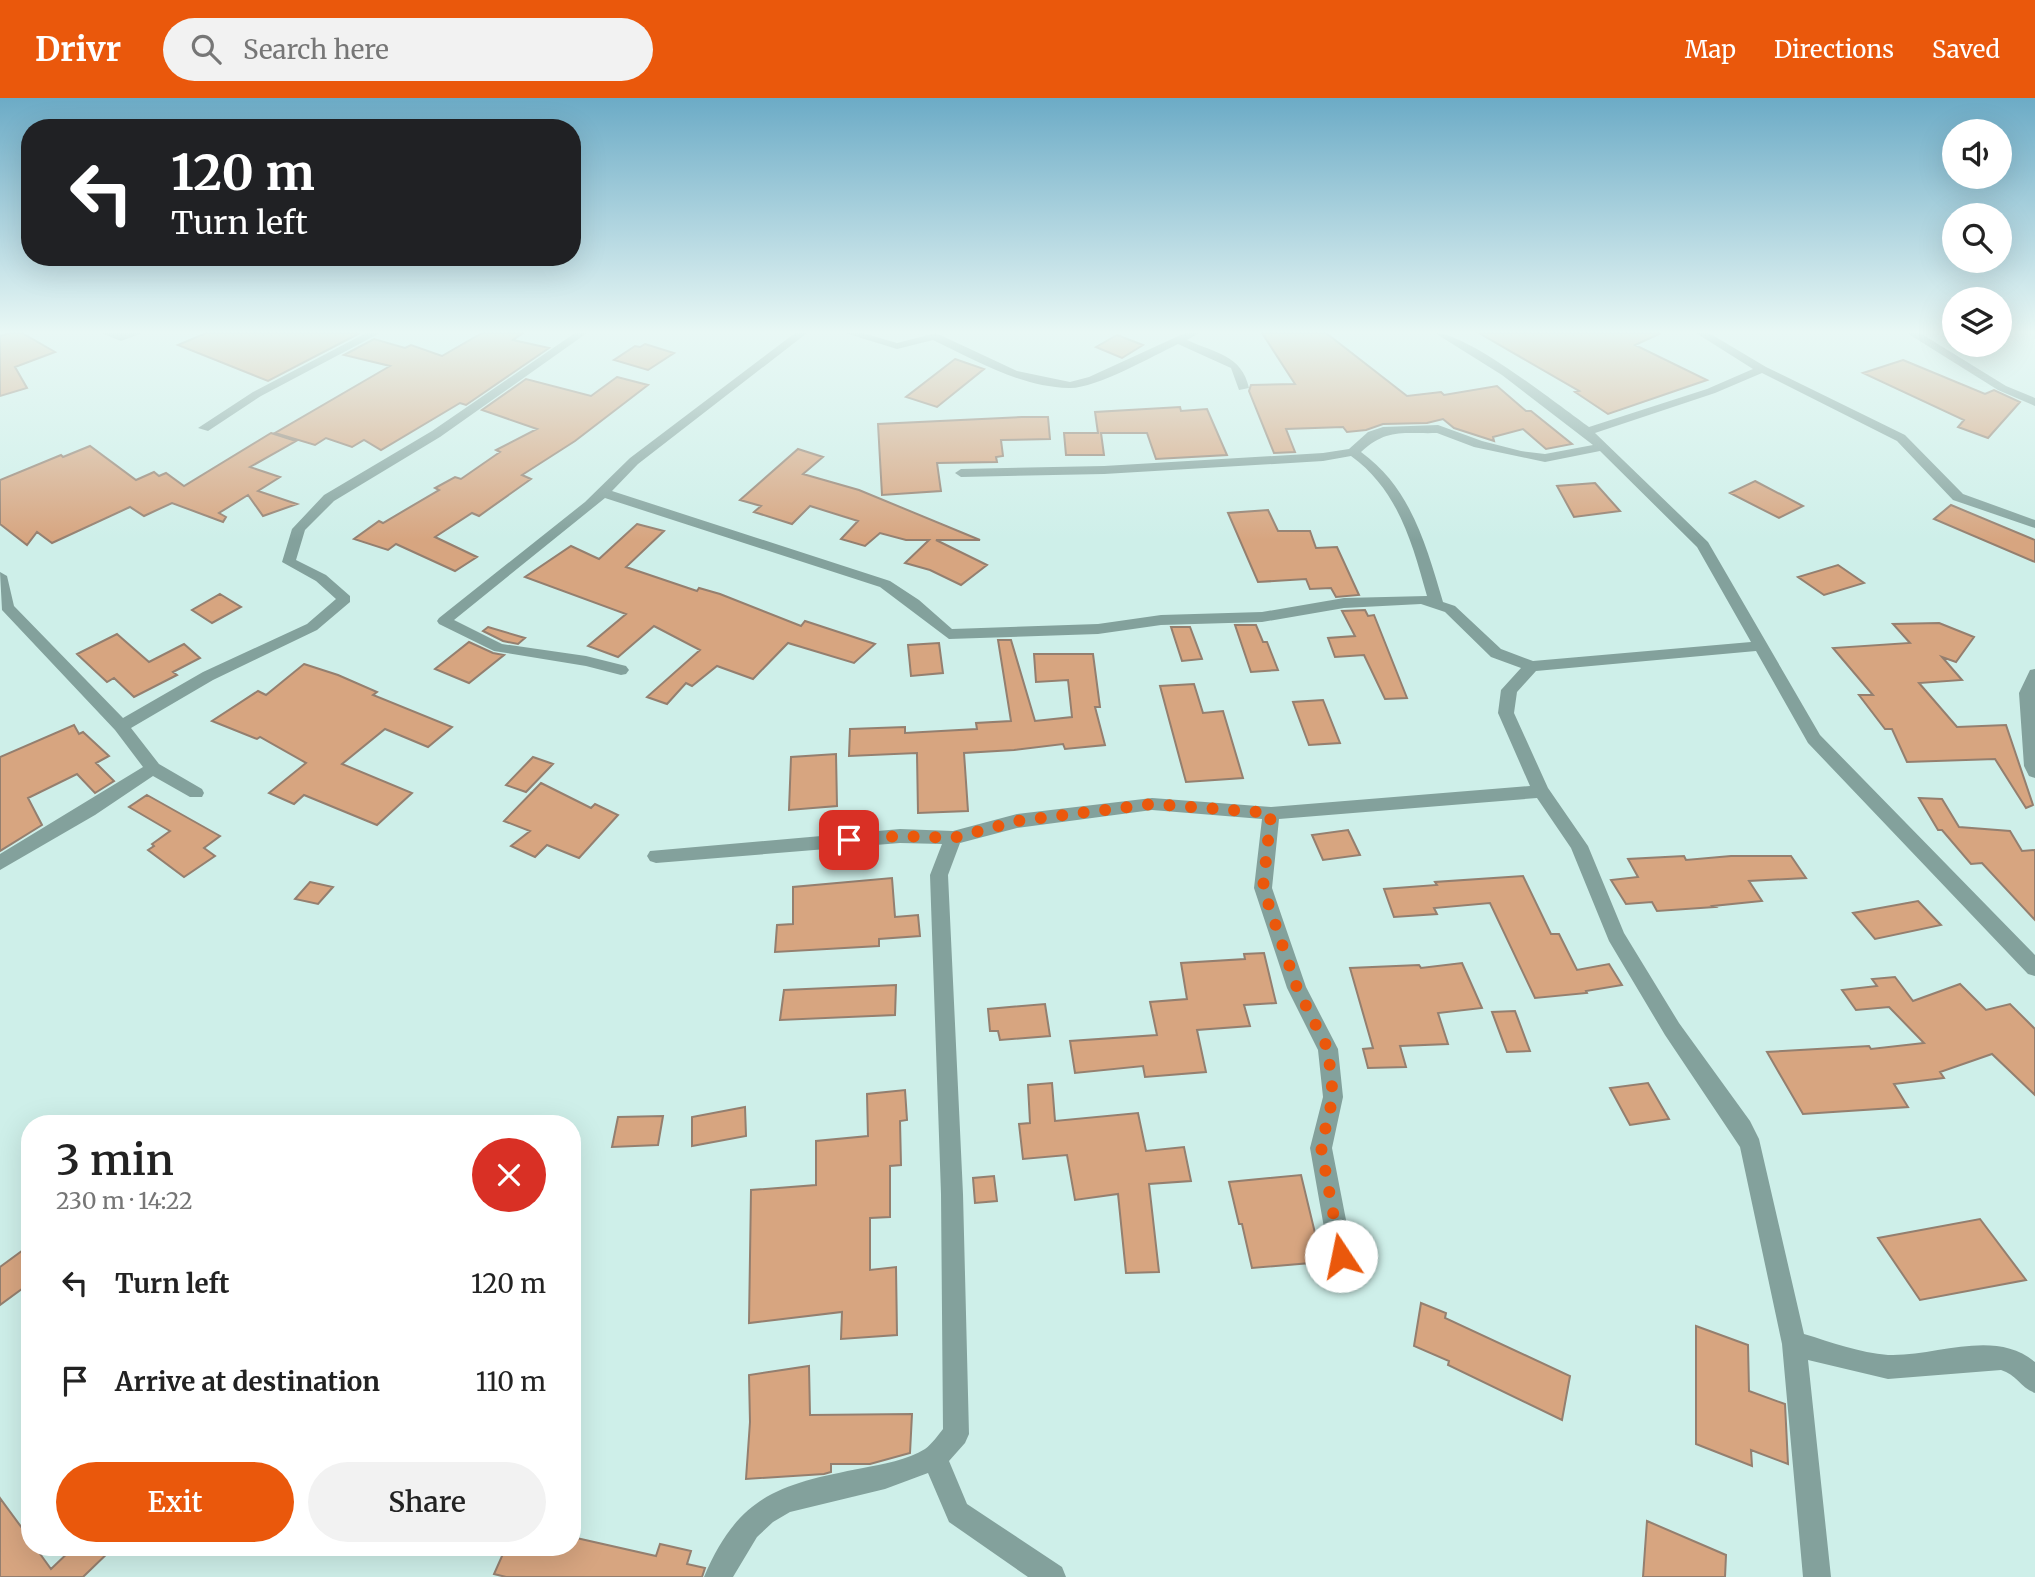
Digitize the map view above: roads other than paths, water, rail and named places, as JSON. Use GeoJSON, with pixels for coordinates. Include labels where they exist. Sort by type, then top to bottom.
{"type":"FeatureCollection","features":[{"type":"Feature","properties":{"kind":"street"},"geometry":{"type":"LineString","coordinates":[[204,428],[244,402]]}},
{"type":"Feature","properties":{"kind":"street"},"geometry":{"type":"LineString","coordinates":[[121,726],[208,676],[312,627],[345,599],[321,578],[289,562],[299,529],[329,498],[436,434],[482,402]]}},
{"type":"Feature","properties":{"kind":"street"},"geometry":{"type":"LineString","coordinates":[[621,670],[586,661],[499,648],[444,621],[604,493],[634,461],[711,402]]}},
{"type":"Feature","properties":{"kind":"street"},"geometry":{"type":"LineString","coordinates":[[1546,402],[1587,432],[1703,545],[1814,739],[2035,968]]}},
{"type":"Feature","properties":{"kind":"street"},"geometry":{"type":"LineString","coordinates":[[1587,432],[1678,402]]}},
{"type":"Feature","properties":{"kind":"street"},"geometry":{"type":"LineString","coordinates":[[1829,402],[1901,438],[1958,497],[2035,524]]}},
{"type":"Feature","properties":{"kind":"street"},"geometry":{"type":"LineString","coordinates":[[961,473],[1190,466],[1255,459],[1323,457],[1353,452],[1372,435],[1383,431],[1438,429],[1478,444],[1545,458],[1602,447]]}},
{"type":"Feature","properties":{"kind":"street"},"geometry":{"type":"LineString","coordinates":[[1353,452],[1372,463],[1392,486],[1415,532],[1437,604]]}},
{"type":"Feature","properties":{"kind":"street"},"geometry":{"type":"LineString","coordinates":[[604,493],[885,584],[915,603],[949,635],[1098,629],[1161,620],[1262,617],[1344,603],[1422,599],[1450,609],[1496,653],[1532,666],[1761,646]]}},
{"type":"Feature","properties":{"kind":"street"},"geometry":{"type":"LineString","coordinates":[[0,576],[7,607],[121,726],[153,768],[196,793]]}},
{"type":"Feature","properties":{"kind":"street"},"geometry":{"type":"LineString","coordinates":[[1532,666],[1509,690],[1506,713],[1541,791],[1579,846],[1616,936],[1672,1030],[1742,1128],[1751,1146],[1794,1344],[1817,1577]]}},
{"type":"Feature","properties":{"kind":"street"},"geometry":{"type":"LineString","coordinates":[[2035,674],[2027,693],[2032,766],[2035,772]]}},
{"type":"Feature","properties":{"kind":"street"},"geometry":{"type":"LineString","coordinates":[[0,863],[153,768]]}},
{"type":"Feature","properties":{"kind":"street"},"geometry":{"type":"LineString","coordinates":[[656,856],[900,836],[953,838],[1017,821],[1152,804],[1271,813],[1541,791]]}},
{"type":"Feature","properties":{"kind":"street"},"geometry":{"type":"LineString","coordinates":[[1271,813],[1263,888],[1297,988],[1328,1049],[1333,1097],[1321,1147],[1341,1256]]}},
{"type":"Feature","properties":{"kind":"street"},"geometry":{"type":"LineString","coordinates":[[718,1577],[732,1546],[769,1506],[815,1488],[881,1478],[934,1458],[956,1434],[952,1194],[939,875],[953,838]]}},
{"type":"Feature","properties":{"kind":"street"},"geometry":{"type":"LineString","coordinates":[[1794,1344],[1886,1367],[1931,1366],[1973,1357],[2008,1358],[2027,1368],[2035,1381]]}},
{"type":"Feature","properties":{"kind":"street"},"geometry":{"type":"LineString","coordinates":[[934,1458],[958,1513],[1052,1577]]}}]}
